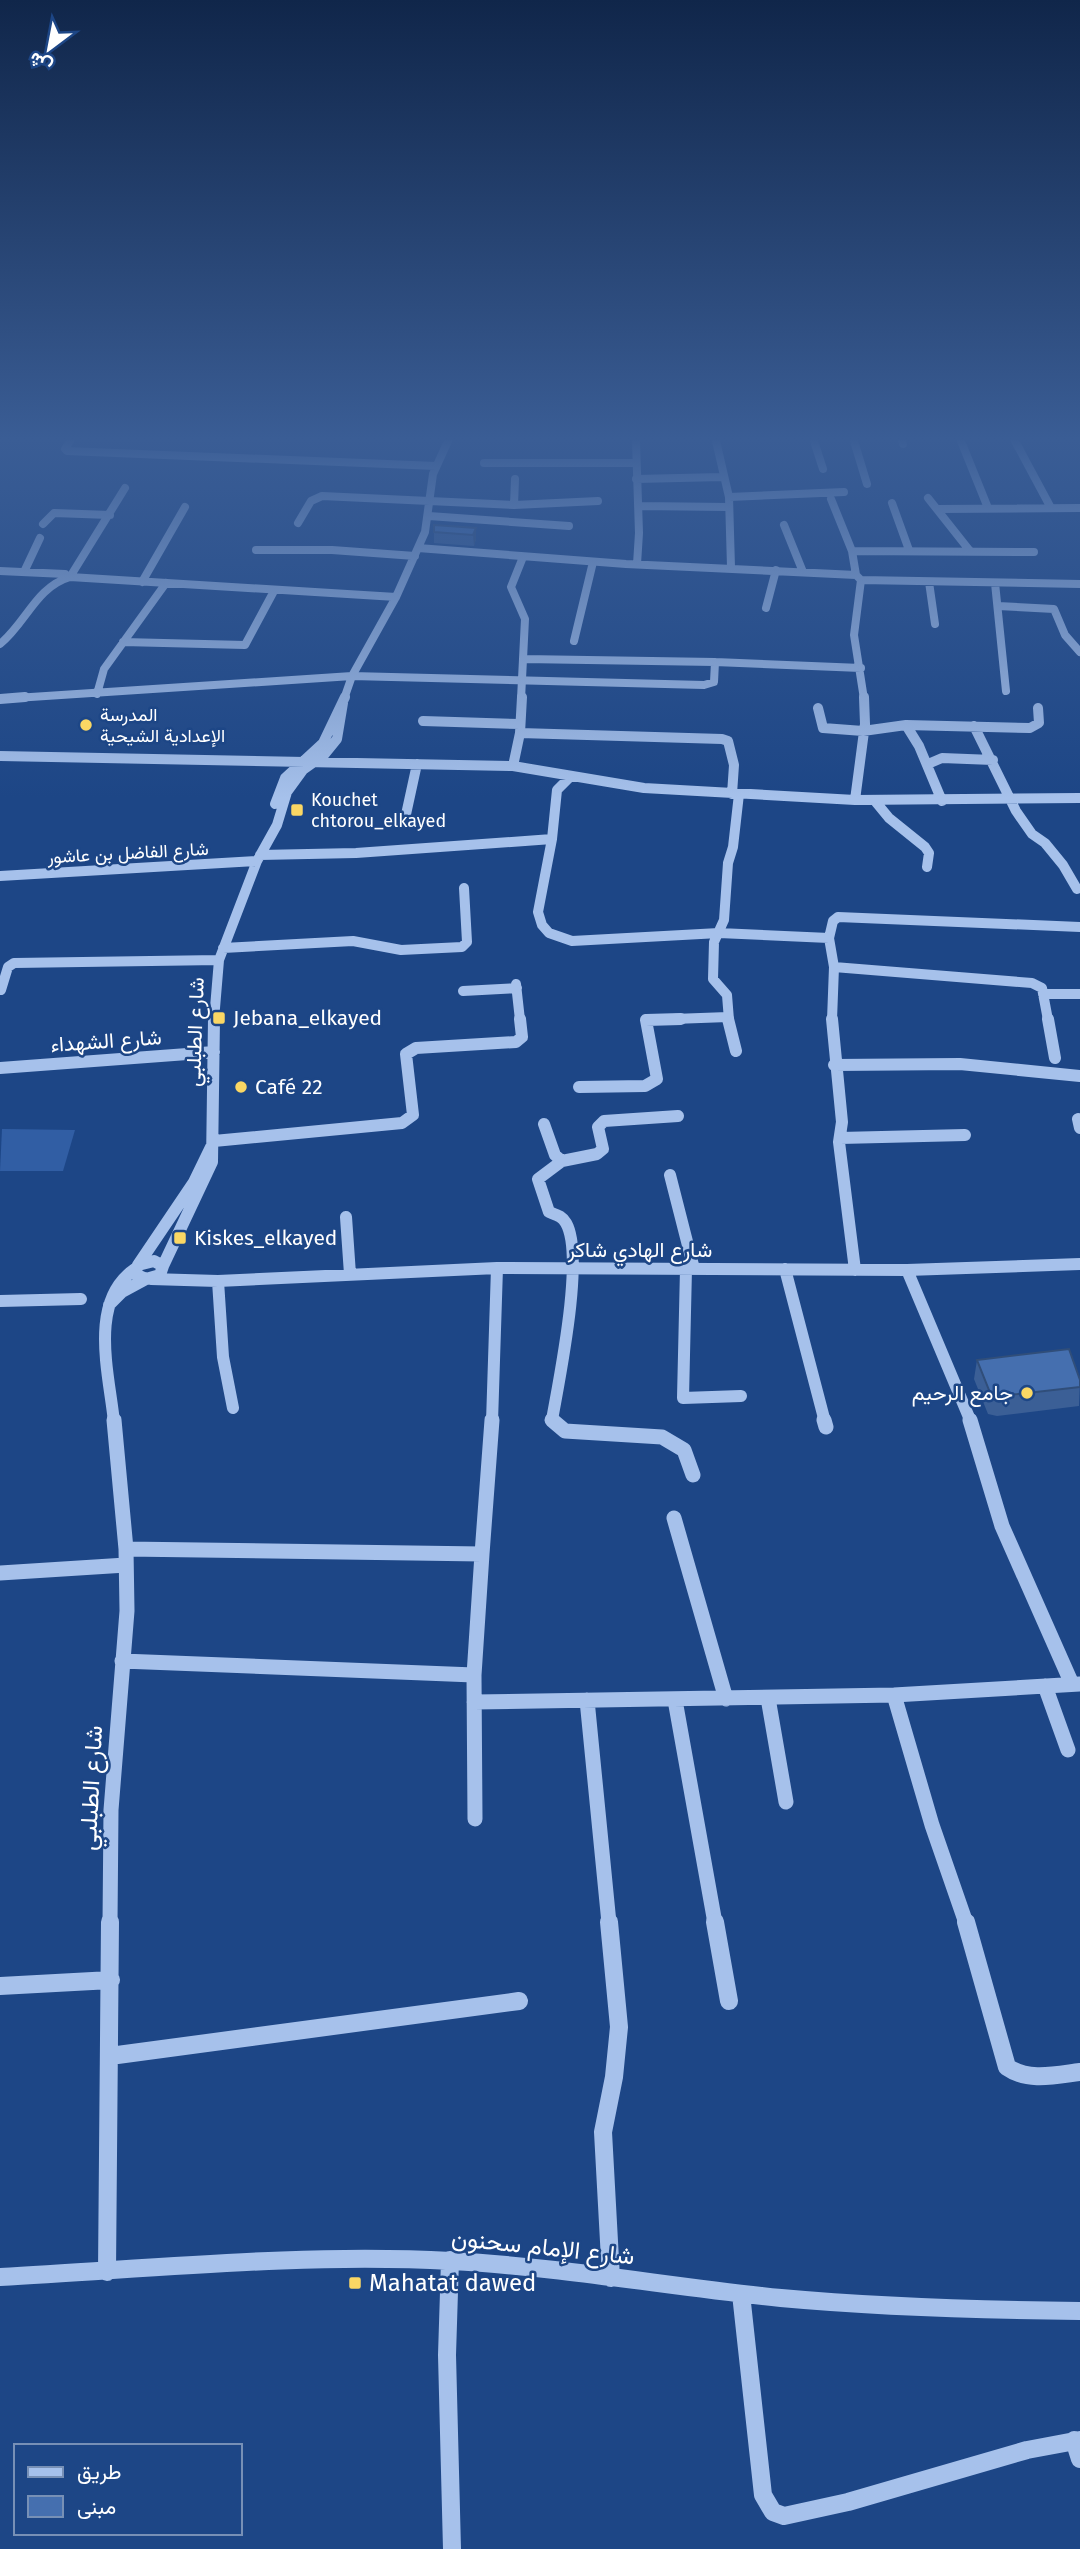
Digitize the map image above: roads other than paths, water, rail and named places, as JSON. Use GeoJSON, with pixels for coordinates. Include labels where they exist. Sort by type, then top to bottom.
{"type":"FeatureCollection","features":[{"type":"Feature","properties":{"kind":"street"},"geometry":{"type":"LineString","coordinates":[[24,572],[30,560]]}},
{"type":"Feature","properties":{"kind":"street"},"geometry":{"type":"LineString","coordinates":[[0,644],[50,584],[71,576],[81,560]]}},
{"type":"Feature","properties":{"kind":"street"},"geometry":{"type":"LineString","coordinates":[[142,582],[155,560]]}},
{"type":"Feature","properties":{"kind":"street","name":"شارع الطبلبي"},"geometry":{"type":"LineString","coordinates":[[265,843],[280,786],[323,743],[343,703],[352,676],[396,597],[412,560]]}},
{"type":"Feature","properties":{"kind":"street"},"geometry":{"type":"LineString","coordinates":[[513,766],[520,729],[525,619],[510,587],[522,560]]}},
{"type":"Feature","properties":{"kind":"street"},"geometry":{"type":"LineString","coordinates":[[564,560],[731,567],[929,582],[1080,584]]}},
{"type":"Feature","properties":{"kind":"street"},"geometry":{"type":"LineString","coordinates":[[637,560],[637,564]]}},
{"type":"Feature","properties":{"kind":"street"},"geometry":{"type":"LineString","coordinates":[[731,560],[731,567]]}},
{"type":"Feature","properties":{"kind":"street"},"geometry":{"type":"LineString","coordinates":[[798,560],[803,572]]}},
{"type":"Feature","properties":{"kind":"street"},"geometry":{"type":"LineString","coordinates":[[854,560],[858,578],[854,635],[861,668],[865,724],[855,800]]}},
{"type":"Feature","properties":{"kind":"street"},"geometry":{"type":"LineString","coordinates":[[574,641],[593,562]]}},
{"type":"Feature","properties":{"kind":"street"},"geometry":{"type":"LineString","coordinates":[[766,608],[776,570]]}},
{"type":"Feature","properties":{"kind":"street"},"geometry":{"type":"LineString","coordinates":[[0,571],[396,597]]}},
{"type":"Feature","properties":{"kind":"street"},"geometry":{"type":"LineString","coordinates":[[929,582],[935,624]]}},
{"type":"Feature","properties":{"kind":"street"},"geometry":{"type":"LineString","coordinates":[[97,694],[104,669],[166,583]]}},
{"type":"Feature","properties":{"kind":"street"},"geometry":{"type":"LineString","coordinates":[[995,583],[1006,691]]}},
{"type":"Feature","properties":{"kind":"street"},"geometry":{"type":"LineString","coordinates":[[122,642],[245,645],[274,591]]}},
{"type":"Feature","properties":{"kind":"street"},"geometry":{"type":"LineString","coordinates":[[998,606],[1054,609],[1071,645],[1080,652]]}},
{"type":"Feature","properties":{"kind":"street"},"geometry":{"type":"LineString","coordinates":[[524,659],[715,662],[861,668]]}},
{"type":"Feature","properties":{"kind":"street"},"geometry":{"type":"LineString","coordinates":[[0,698],[352,676],[708,685],[715,680],[715,662]]}},
{"type":"Feature","properties":{"kind":"street","name":"شارع الطبلبي"},"geometry":{"type":"LineString","coordinates":[[164,1267],[212,1162],[215,989],[219,960],[258,858],[277,825],[291,785],[324,755],[337,739],[343,703]]}},
{"type":"Feature","properties":{"kind":"street"},"geometry":{"type":"LineString","coordinates":[[818,708],[823,729],[863,732],[906,725],[1030,728],[1040,723],[1038,708]]}},
{"type":"Feature","properties":{"kind":"street"},"geometry":{"type":"LineString","coordinates":[[423,722],[727,741],[734,765],[733,847],[728,863],[724,920],[714,942],[713,979],[727,995],[728,1017],[736,1051]]}},
{"type":"Feature","properties":{"kind":"street"},"geometry":{"type":"LineString","coordinates":[[906,725],[928,764],[942,801]]}},
{"type":"Feature","properties":{"kind":"street"},"geometry":{"type":"LineString","coordinates":[[974,726],[1032,834],[1045,843],[1063,865],[1077,889]]}},
{"type":"Feature","properties":{"kind":"street"},"geometry":{"type":"LineString","coordinates":[[337,739],[343,754],[359,761],[376,763]]}},
{"type":"Feature","properties":{"kind":"street"},"geometry":{"type":"LineString","coordinates":[[0,756],[513,766],[644,788],[875,801],[1080,798]]}},
{"type":"Feature","properties":{"kind":"street"},"geometry":{"type":"LineString","coordinates":[[928,764],[942,758],[993,760]]}},
{"type":"Feature","properties":{"kind":"street"},"geometry":{"type":"LineString","coordinates":[[239,762],[277,772],[280,786]]}},
{"type":"Feature","properties":{"kind":"street"},"geometry":{"type":"LineString","coordinates":[[405,819],[417,764]]}},
{"type":"Feature","properties":{"kind":"street"},"geometry":{"type":"LineString","coordinates":[[570,777],[557,790],[552,839],[538,912],[540,924],[553,937],[572,941],[719,933],[830,938]]}},
{"type":"Feature","properties":{"kind":"street"},"geometry":{"type":"LineString","coordinates":[[875,801],[889,818],[929,853],[927,867]]}},
{"type":"Feature","properties":{"kind":"street","name":"شارع الفاضل بن عاشور"},"geometry":{"type":"LineString","coordinates":[[0,876],[552,839]]}},
{"type":"Feature","properties":{"kind":"street"},"geometry":{"type":"LineString","coordinates":[[223,948],[354,941],[401,950],[462,947],[467,942],[464,888]]}},
{"type":"Feature","properties":{"kind":"street"},"geometry":{"type":"LineString","coordinates":[[855,1270],[840,1138],[842,1122],[834,1065],[834,967],[830,938],[833,921],[846,916],[1080,927]]}},
{"type":"Feature","properties":{"kind":"street"},"geometry":{"type":"LineString","coordinates":[[1,990],[8,967],[14,963],[219,960]]}},
{"type":"Feature","properties":{"kind":"street"},"geometry":{"type":"LineString","coordinates":[[834,967],[1021,980],[1042,988],[1055,1058]]}},
{"type":"Feature","properties":{"kind":"street"},"geometry":{"type":"LineString","coordinates":[[213,1144],[402,1124],[413,1115],[406,1054],[416,1048],[516,1042],[522,1037],[517,986],[463,990]]}},
{"type":"Feature","properties":{"kind":"street"},"geometry":{"type":"LineString","coordinates":[[1043,994],[1080,995]]}},
{"type":"Feature","properties":{"kind":"street"},"geometry":{"type":"LineString","coordinates":[[579,1087],[654,1083],[657,1080],[646,1020],[728,1017]]}},
{"type":"Feature","properties":{"kind":"street","name":"شارع الشهداء"},"geometry":{"type":"LineString","coordinates":[[0,1068],[214,1052]]}},
{"type":"Feature","properties":{"kind":"street"},"geometry":{"type":"LineString","coordinates":[[834,1065],[960,1064],[1080,1076]]}},
{"type":"Feature","properties":{"kind":"street"},"geometry":{"type":"LineString","coordinates":[[678,1116],[604,1121],[598,1126],[603,1149],[597,1154],[562,1161],[538,1179],[549,1212],[561,1216],[568,1226],[573,1257],[568,1338],[552,1420],[565,1431],[662,1437],[684,1450],[694,1475]]}},
{"type":"Feature","properties":{"kind":"street"},"geometry":{"type":"LineString","coordinates":[[544,1124],[555,1155],[562,1161]]}},
{"type":"Feature","properties":{"kind":"street"},"geometry":{"type":"LineString","coordinates":[[840,1138],[965,1135]]}},
{"type":"Feature","properties":{"kind":"street","name":"شارع الطبلبي"},"geometry":{"type":"LineString","coordinates":[[107,2272],[111,1810],[127,1611],[126,1557],[106,1346],[106,1308],[114,1285],[136,1267],[194,1182],[213,1144]]}},
{"type":"Feature","properties":{"kind":"street"},"geometry":{"type":"LineString","coordinates":[[670,1175],[690,1269],[684,1398],[741,1396]]}},
{"type":"Feature","properties":{"kind":"street"},"geometry":{"type":"LineString","coordinates":[[346,1217],[350,1274]]}},
{"type":"Feature","properties":{"kind":"street","name":"شارع الهادي شاكر"},"geometry":{"type":"LineString","coordinates":[[136,1267],[154,1261],[201,1280]]}},
{"type":"Feature","properties":{"kind":"street","name":"شارع الهادي شاكر"},"geometry":{"type":"LineString","coordinates":[[148,1279],[218,1281],[497,1268],[907,1270],[1080,1264]]}},
{"type":"Feature","properties":{"kind":"street"},"geometry":{"type":"LineString","coordinates":[[136,1267],[137,1276],[148,1279]]}},
{"type":"Feature","properties":{"kind":"street"},"geometry":{"type":"LineString","coordinates":[[106,1308],[122,1292],[160,1275],[164,1267]]}},
{"type":"Feature","properties":{"kind":"street"},"geometry":{"type":"LineString","coordinates":[[475,1819],[474,1675],[490,1469],[497,1268]]}},
{"type":"Feature","properties":{"kind":"street"},"geometry":{"type":"LineString","coordinates":[[785,1269],[826,1427]]}},
{"type":"Feature","properties":{"kind":"street"},"geometry":{"type":"LineString","coordinates":[[474,1702],[768,1699],[894,1695],[1076,1684],[1002,1526],[972,1425],[907,1270]]}},
{"type":"Feature","properties":{"kind":"street"},"geometry":{"type":"LineString","coordinates":[[218,1281],[223,1357],[233,1408]]}},
{"type":"Feature","properties":{"kind":"street"},"geometry":{"type":"LineString","coordinates":[[0,1301],[81,1299]]}},
{"type":"Feature","properties":{"kind":"street"},"geometry":{"type":"LineString","coordinates":[[674,1518],[726,1699]]}},
{"type":"Feature","properties":{"kind":"street"},"geometry":{"type":"LineString","coordinates":[[0,1573],[126,1557],[482,1554]]}},
{"type":"Feature","properties":{"kind":"street"},"geometry":{"type":"LineString","coordinates":[[122,1661],[474,1675]]}},
{"type":"Feature","properties":{"kind":"street"},"geometry":{"type":"LineString","coordinates":[[1045,1686],[1068,1750]]}},
{"type":"Feature","properties":{"kind":"street"},"geometry":{"type":"LineString","coordinates":[[894,1695],[932,1825],[965,1919],[1007,2067],[1015,2073],[1030,2076],[1080,2072]]}},
{"type":"Feature","properties":{"kind":"street"},"geometry":{"type":"LineString","coordinates":[[768,1699],[786,1802]]}},
{"type":"Feature","properties":{"kind":"street"},"geometry":{"type":"LineString","coordinates":[[587,1700],[619,2026],[603,2132],[611,2278]]}},
{"type":"Feature","properties":{"kind":"street"},"geometry":{"type":"LineString","coordinates":[[675,1700],[729,2001]]}},
{"type":"Feature","properties":{"kind":"street"},"geometry":{"type":"LineString","coordinates":[[0,1986],[111,1980]]}},
{"type":"Feature","properties":{"kind":"street"},"geometry":{"type":"LineString","coordinates":[[110,2056],[519,2001]]}},
{"type":"Feature","properties":{"kind":"street"},"geometry":{"type":"LineString","coordinates":[[450,2260],[447,2355],[452,2549]]}},
{"type":"Feature","properties":{"kind":"street","name":"شارع الإمام سحنون"},"geometry":{"type":"LineString","coordinates":[[0,2277],[251,2261],[450,2260],[741,2294],[879,2304],[1080,2311]]}},
{"type":"Feature","properties":{"kind":"street"},"geometry":{"type":"LineString","coordinates":[[741,2294],[763,2495],[777,2515],[784,2516],[835,2505],[1027,2450],[1078,2446]]}},
{"type":"Feature","properties":{"kind":"place","name":"المدرسة الإعدادية الشيحية"},"geometry":{"type":"Point","coordinates":[86,725]}},
{"type":"Feature","properties":{"kind":"place","name":"Kouchet chtorou_elkayed"},"geometry":{"type":"Point","coordinates":[297,810]}},
{"type":"Feature","properties":{"kind":"place","name":"Jebana_elkayed"},"geometry":{"type":"Point","coordinates":[219,1018]}},
{"type":"Feature","properties":{"kind":"place","name":"Café 22"},"geometry":{"type":"Point","coordinates":[241,1087]}},
{"type":"Feature","properties":{"kind":"place","name":"Kiskes_elkayed"},"geometry":{"type":"Point","coordinates":[180,1238]}},
{"type":"Feature","properties":{"kind":"place","name":"جامع الرحيم"},"geometry":{"type":"Point","coordinates":[1027,1393]}},
{"type":"Feature","properties":{"kind":"place","name":"Mahatat dawed"},"geometry":{"type":"Point","coordinates":[355,2283]}}]}
